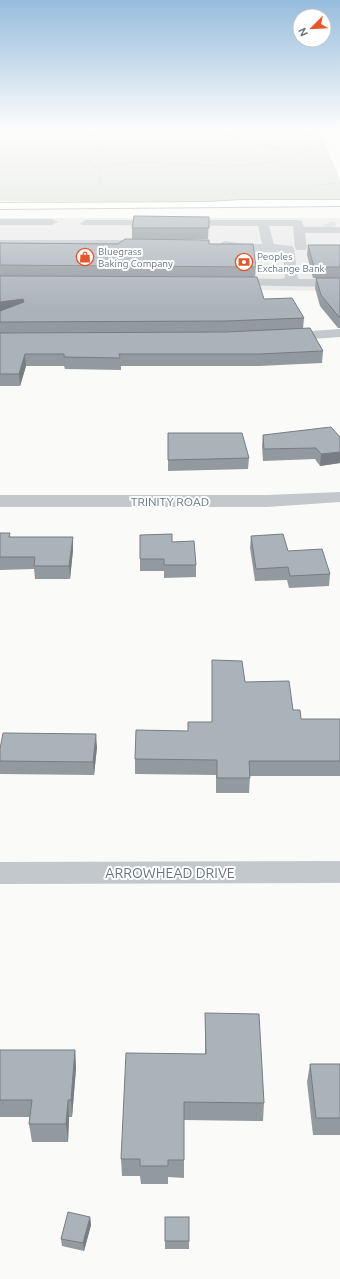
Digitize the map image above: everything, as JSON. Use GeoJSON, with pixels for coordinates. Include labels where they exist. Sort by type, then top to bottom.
{"type":"FeatureCollection","features":[{"type":"Feature","properties":{"kind":"main road"},"geometry":{"type":"LineString","coordinates":[[0,206],[209,206],[241,203],[340,203]]}},
{"type":"Feature","properties":{"kind":"main road"},"geometry":{"type":"LineString","coordinates":[[209,206],[330,222],[340,211]]}},
{"type":"Feature","properties":{"kind":"street"},"geometry":{"type":"LineString","coordinates":[[47,239],[58,206]]}},
{"type":"Feature","properties":{"kind":"street"},"geometry":{"type":"LineString","coordinates":[[84,234],[91,206]]}},
{"type":"Feature","properties":{"kind":"street"},"geometry":{"type":"LineString","coordinates":[[0,222],[52,222]]}},
{"type":"Feature","properties":{"kind":"street"},"geometry":{"type":"LineString","coordinates":[[0,243],[84,234],[116,223],[227,223],[299,227],[330,222]]}},
{"type":"Feature","properties":{"kind":"street"},"geometry":{"type":"LineString","coordinates":[[115,244],[116,223]]}},
{"type":"Feature","properties":{"kind":"street"},"geometry":{"type":"LineString","coordinates":[[227,223],[230,245]]}},
{"type":"Feature","properties":{"kind":"street"},"geometry":{"type":"LineString","coordinates":[[263,224],[269,248]]}},
{"type":"Feature","properties":{"kind":"street"},"geometry":{"type":"LineString","coordinates":[[215,245],[230,245],[245,248],[305,248],[299,227]]}},
{"type":"Feature","properties":{"kind":"street"},"geometry":{"type":"LineString","coordinates":[[0,234],[47,239]]}},
{"type":"Feature","properties":{"kind":"street"},"geometry":{"type":"LineString","coordinates":[[84,234],[115,244],[138,244]]}},
{"type":"Feature","properties":{"kind":"street"},"geometry":{"type":"LineString","coordinates":[[281,283],[292,280],[288,248]]}},
{"type":"Feature","properties":{"kind":"street"},"geometry":{"type":"LineString","coordinates":[[218,282],[340,283]]}},
{"type":"Feature","properties":{"kind":"street"},"geometry":{"type":"LineString","coordinates":[[267,337],[340,333]]}},
{"type":"Feature","properties":{"kind":"street","name":"TRINITY ROAD"},"geometry":{"type":"LineString","coordinates":[[0,501],[267,501],[340,497]]}},
{"type":"Feature","properties":{"kind":"street","name":"ARROWHEAD DRIVE"},"geometry":{"type":"LineString","coordinates":[[0,873],[340,872]]}},
{"type":"Feature","properties":{"kind":"shaded area"},"geometry":{"type":"Polygon","coordinates":[[[0,189],[340,189],[340,203],[0,201],[0,189]]]}},
{"type":"Feature","properties":{"kind":"shaded area"},"geometry":{"type":"Polygon","coordinates":[[[0,218],[340,218],[340,291],[0,287],[0,218]]]}},
{"type":"Feature","properties":{"kind":"building"},"geometry":{"type":"Polygon","coordinates":[[[134,216],[209,217],[209,228],[132,228],[134,216]]]}},
{"type":"Feature","properties":{"kind":"building"},"geometry":{"type":"Polygon","coordinates":[[[125,239],[209,240],[209,244],[253,244],[256,267],[0,265],[0,243],[118,244],[125,239]]]}},
{"type":"Feature","properties":{"kind":"building"},"geometry":{"type":"Polygon","coordinates":[[[308,245],[340,245],[340,267],[314,267],[308,245]]]}},
{"type":"Feature","properties":{"kind":"building"},"geometry":{"type":"Polygon","coordinates":[[[0,276],[257,277],[264,299],[292,298],[304,318],[226,321],[0,322],[0,311],[24,302],[23,299],[0,302],[0,276]]]}},
{"type":"Feature","properties":{"kind":"building"},"geometry":{"type":"Polygon","coordinates":[[[316,278],[340,278],[340,317],[321,295],[316,278]]]}},
{"type":"Feature","properties":{"kind":"building"},"geometry":{"type":"Polygon","coordinates":[[[310,328],[323,351],[259,354],[119,354],[120,358],[64,357],[64,354],[25,354],[19,374],[0,374],[0,333],[226,332],[310,328]]]}},
{"type":"Feature","properties":{"kind":"building"},"geometry":{"type":"Polygon","coordinates":[[[331,427],[340,437],[340,452],[321,454],[316,448],[264,449],[263,435],[331,427]]]}},
{"type":"Feature","properties":{"kind":"building"},"geometry":{"type":"Polygon","coordinates":[[[168,433],[242,433],[249,458],[168,460],[168,433]]]}},
{"type":"Feature","properties":{"kind":"building"},"geometry":{"type":"Polygon","coordinates":[[[0,533],[10,533],[9,537],[73,537],[69,566],[34,566],[35,557],[0,557],[0,533]]]}},
{"type":"Feature","properties":{"kind":"building"},"geometry":{"type":"Polygon","coordinates":[[[172,534],[172,542],[194,541],[196,565],[164,565],[164,559],[140,559],[140,535],[172,534]]]}},
{"type":"Feature","properties":{"kind":"building"},"geometry":{"type":"Polygon","coordinates":[[[283,534],[288,551],[322,549],[330,574],[290,576],[288,567],[256,569],[251,536],[283,534]]]}},
{"type":"Feature","properties":{"kind":"building"},"geometry":{"type":"Polygon","coordinates":[[[212,660],[242,661],[245,682],[289,681],[293,710],[300,710],[301,719],[340,719],[340,761],[249,761],[250,778],[217,778],[217,760],[135,759],[136,730],[188,731],[188,722],[212,722],[212,660]]]}},
{"type":"Feature","properties":{"kind":"building"},"geometry":{"type":"Polygon","coordinates":[[[3,733],[96,734],[93,762],[0,761],[0,749],[3,733]]]}},
{"type":"Feature","properties":{"kind":"building"},"geometry":{"type":"Polygon","coordinates":[[[205,1013],[259,1014],[264,1103],[184,1102],[184,1160],[168,1160],[168,1166],[140,1166],[140,1159],[121,1159],[126,1053],[206,1054],[205,1013]]]}},
{"type":"Feature","properties":{"kind":"building"},"geometry":{"type":"Polygon","coordinates":[[[0,1050],[75,1050],[71,1100],[68,1100],[66,1124],[29,1124],[32,1100],[0,1100],[0,1050]]]}},
{"type":"Feature","properties":{"kind":"building"},"geometry":{"type":"Polygon","coordinates":[[[310,1064],[340,1064],[340,1118],[316,1118],[310,1064]]]}},
{"type":"Feature","properties":{"kind":"building"},"geometry":{"type":"Polygon","coordinates":[[[68,1212],[90,1217],[83,1243],[61,1239],[68,1212]]]}},
{"type":"Feature","properties":{"kind":"building"},"geometry":{"type":"Polygon","coordinates":[[[165,1217],[189,1217],[189,1241],[165,1241],[165,1217]]]}},
{"type":"Feature","properties":{"kind":"tunnel"},"geometry":{"type":"LineString","coordinates":[[329,223],[330,227]]}},
{"type":"Feature","properties":{"kind":"place","name":"Bluegrass Baking Company"},"geometry":{"type":"Point","coordinates":[85,257]}},
{"type":"Feature","properties":{"kind":"place","name":"Peoples Exchange Bank"},"geometry":{"type":"Point","coordinates":[244,262]}}]}
